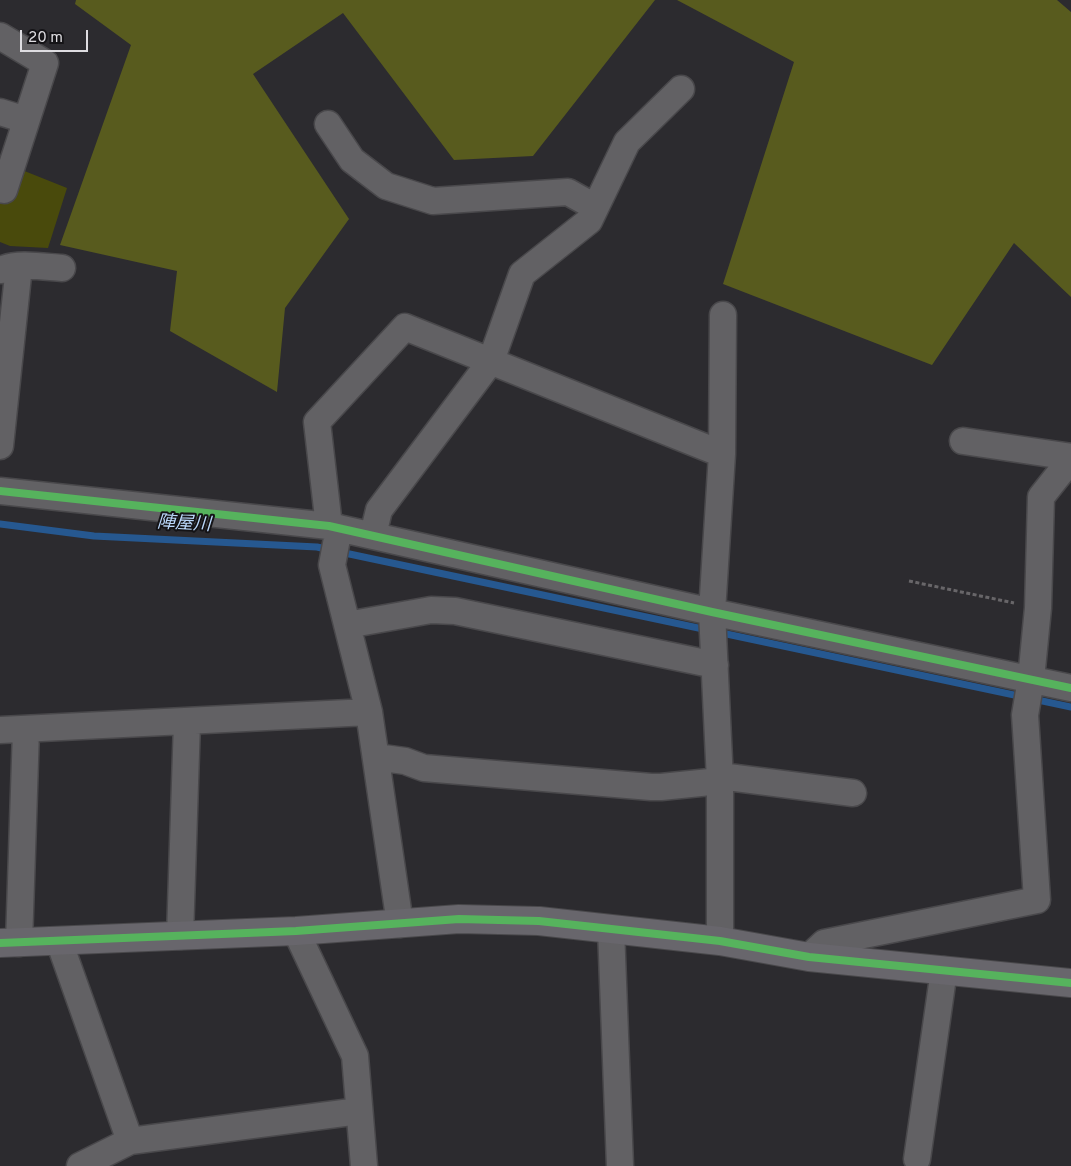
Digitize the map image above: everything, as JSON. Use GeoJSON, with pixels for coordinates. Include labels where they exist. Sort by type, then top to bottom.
{"type":"FeatureCollection","features":[{"type":"Feature","properties":{"kind":"street"},"geometry":{"type":"LineString","coordinates":[[0,36],[45,63],[4,190],[0,189]]}},
{"type":"Feature","properties":{"kind":"street"},"geometry":{"type":"LineString","coordinates":[[373,535],[379,510],[491,361],[522,274],[589,221],[627,142],[681,88]]}},
{"type":"Feature","properties":{"kind":"street"},"geometry":{"type":"LineString","coordinates":[[0,112],[26,120]]}},
{"type":"Feature","properties":{"kind":"street"},"geometry":{"type":"LineString","coordinates":[[328,124],[352,160],[386,186],[433,201],[568,192],[595,207]]}},
{"type":"Feature","properties":{"kind":"street"},"geometry":{"type":"LineString","coordinates":[[0,446],[9,268],[62,268]]}},
{"type":"Feature","properties":{"kind":"street"},"geometry":{"type":"LineString","coordinates":[[720,941],[720,778],[713,635],[722,454],[723,315]]}},
{"type":"Feature","properties":{"kind":"street"},"geometry":{"type":"LineString","coordinates":[[400,924],[369,712],[332,565],[335,537],[317,422],[405,326],[722,454]]}},
{"type":"Feature","properties":{"kind":"street"},"geometry":{"type":"LineString","coordinates":[[810,957],[824,943],[1037,900],[1025,715],[1038,608],[1041,498],[1071,458],[963,442]]}},
{"type":"Feature","properties":{"kind":"street"},"geometry":{"type":"LineString","coordinates":[[0,491],[335,537],[373,535],[713,635]]}},
{"type":"Feature","properties":{"kind":"street"},"geometry":{"type":"LineString","coordinates":[[347,625],[431,610],[455,611],[713,635],[1029,692],[1071,688]]}},
{"type":"Feature","properties":{"kind":"street"},"geometry":{"type":"LineString","coordinates":[[0,730],[369,712]]}},
{"type":"Feature","properties":{"kind":"street"},"geometry":{"type":"LineString","coordinates":[[180,936],[187,722]]}},
{"type":"Feature","properties":{"kind":"street"},"geometry":{"type":"LineString","coordinates":[[26,730],[10,943],[296,931],[459,919],[529,920],[720,941],[810,957],[1071,983]]}},
{"type":"Feature","properties":{"kind":"street"},"geometry":{"type":"LineString","coordinates":[[376,757],[405,761],[424,768],[661,787],[720,778],[853,793]]}},
{"type":"Feature","properties":{"kind":"street"},"geometry":{"type":"LineString","coordinates":[[611,928],[620,1166]]}},
{"type":"Feature","properties":{"kind":"street"},"geometry":{"type":"LineString","coordinates":[[296,931],[355,1056],[364,1166]]}},
{"type":"Feature","properties":{"kind":"street"},"geometry":{"type":"LineString","coordinates":[[59,941],[130,1141]]}},
{"type":"Feature","properties":{"kind":"street"},"geometry":{"type":"LineString","coordinates":[[917,1159],[944,970]]}},
{"type":"Feature","properties":{"kind":"street"},"geometry":{"type":"LineString","coordinates":[[80,1166],[130,1141],[359,1111]]}},
{"type":"Feature","properties":{"kind":"path"},"geometry":{"type":"LineString","coordinates":[[909,580],[1038,608]]}},
{"type":"Feature","properties":{"kind":"shaded area"},"geometry":{"type":"Polygon","coordinates":[[[76,0],[655,0],[533,156],[454,160],[343,13],[253,74],[349,219],[285,308],[277,392],[170,331],[177,271],[60,245],[131,45],[75,4],[76,0]]]}},
{"type":"Feature","properties":{"kind":"shaded area"},"geometry":{"type":"Polygon","coordinates":[[[677,0],[1057,0],[1071,12],[1071,297],[1014,243],[932,365],[723,284],[794,62],[677,0]]]}},
{"type":"Feature","properties":{"kind":"shaded area"},"geometry":{"type":"Polygon","coordinates":[[[17,168],[67,188],[48,248],[10,246],[0,242],[0,194],[17,168]]]}},
{"type":"Feature","properties":{"kind":"waterway","name":"陣屋川"},"geometry":{"type":"LineString","coordinates":[[0,524],[94,536],[317,547],[330,550]]}},
{"type":"Feature","properties":{"kind":"waterway","name":"陣屋川"},"geometry":{"type":"LineString","coordinates":[[340,552],[1071,707]]}},
{"type":"Feature","properties":{"kind":"cycle path"},"geometry":{"type":"LineString","coordinates":[[0,491],[329,526],[712,612],[1071,688]]}},
{"type":"Feature","properties":{"kind":"cycle path"},"geometry":{"type":"LineString","coordinates":[[0,943],[296,931],[459,919],[539,921],[720,941],[809,957],[1071,983]]}}]}
